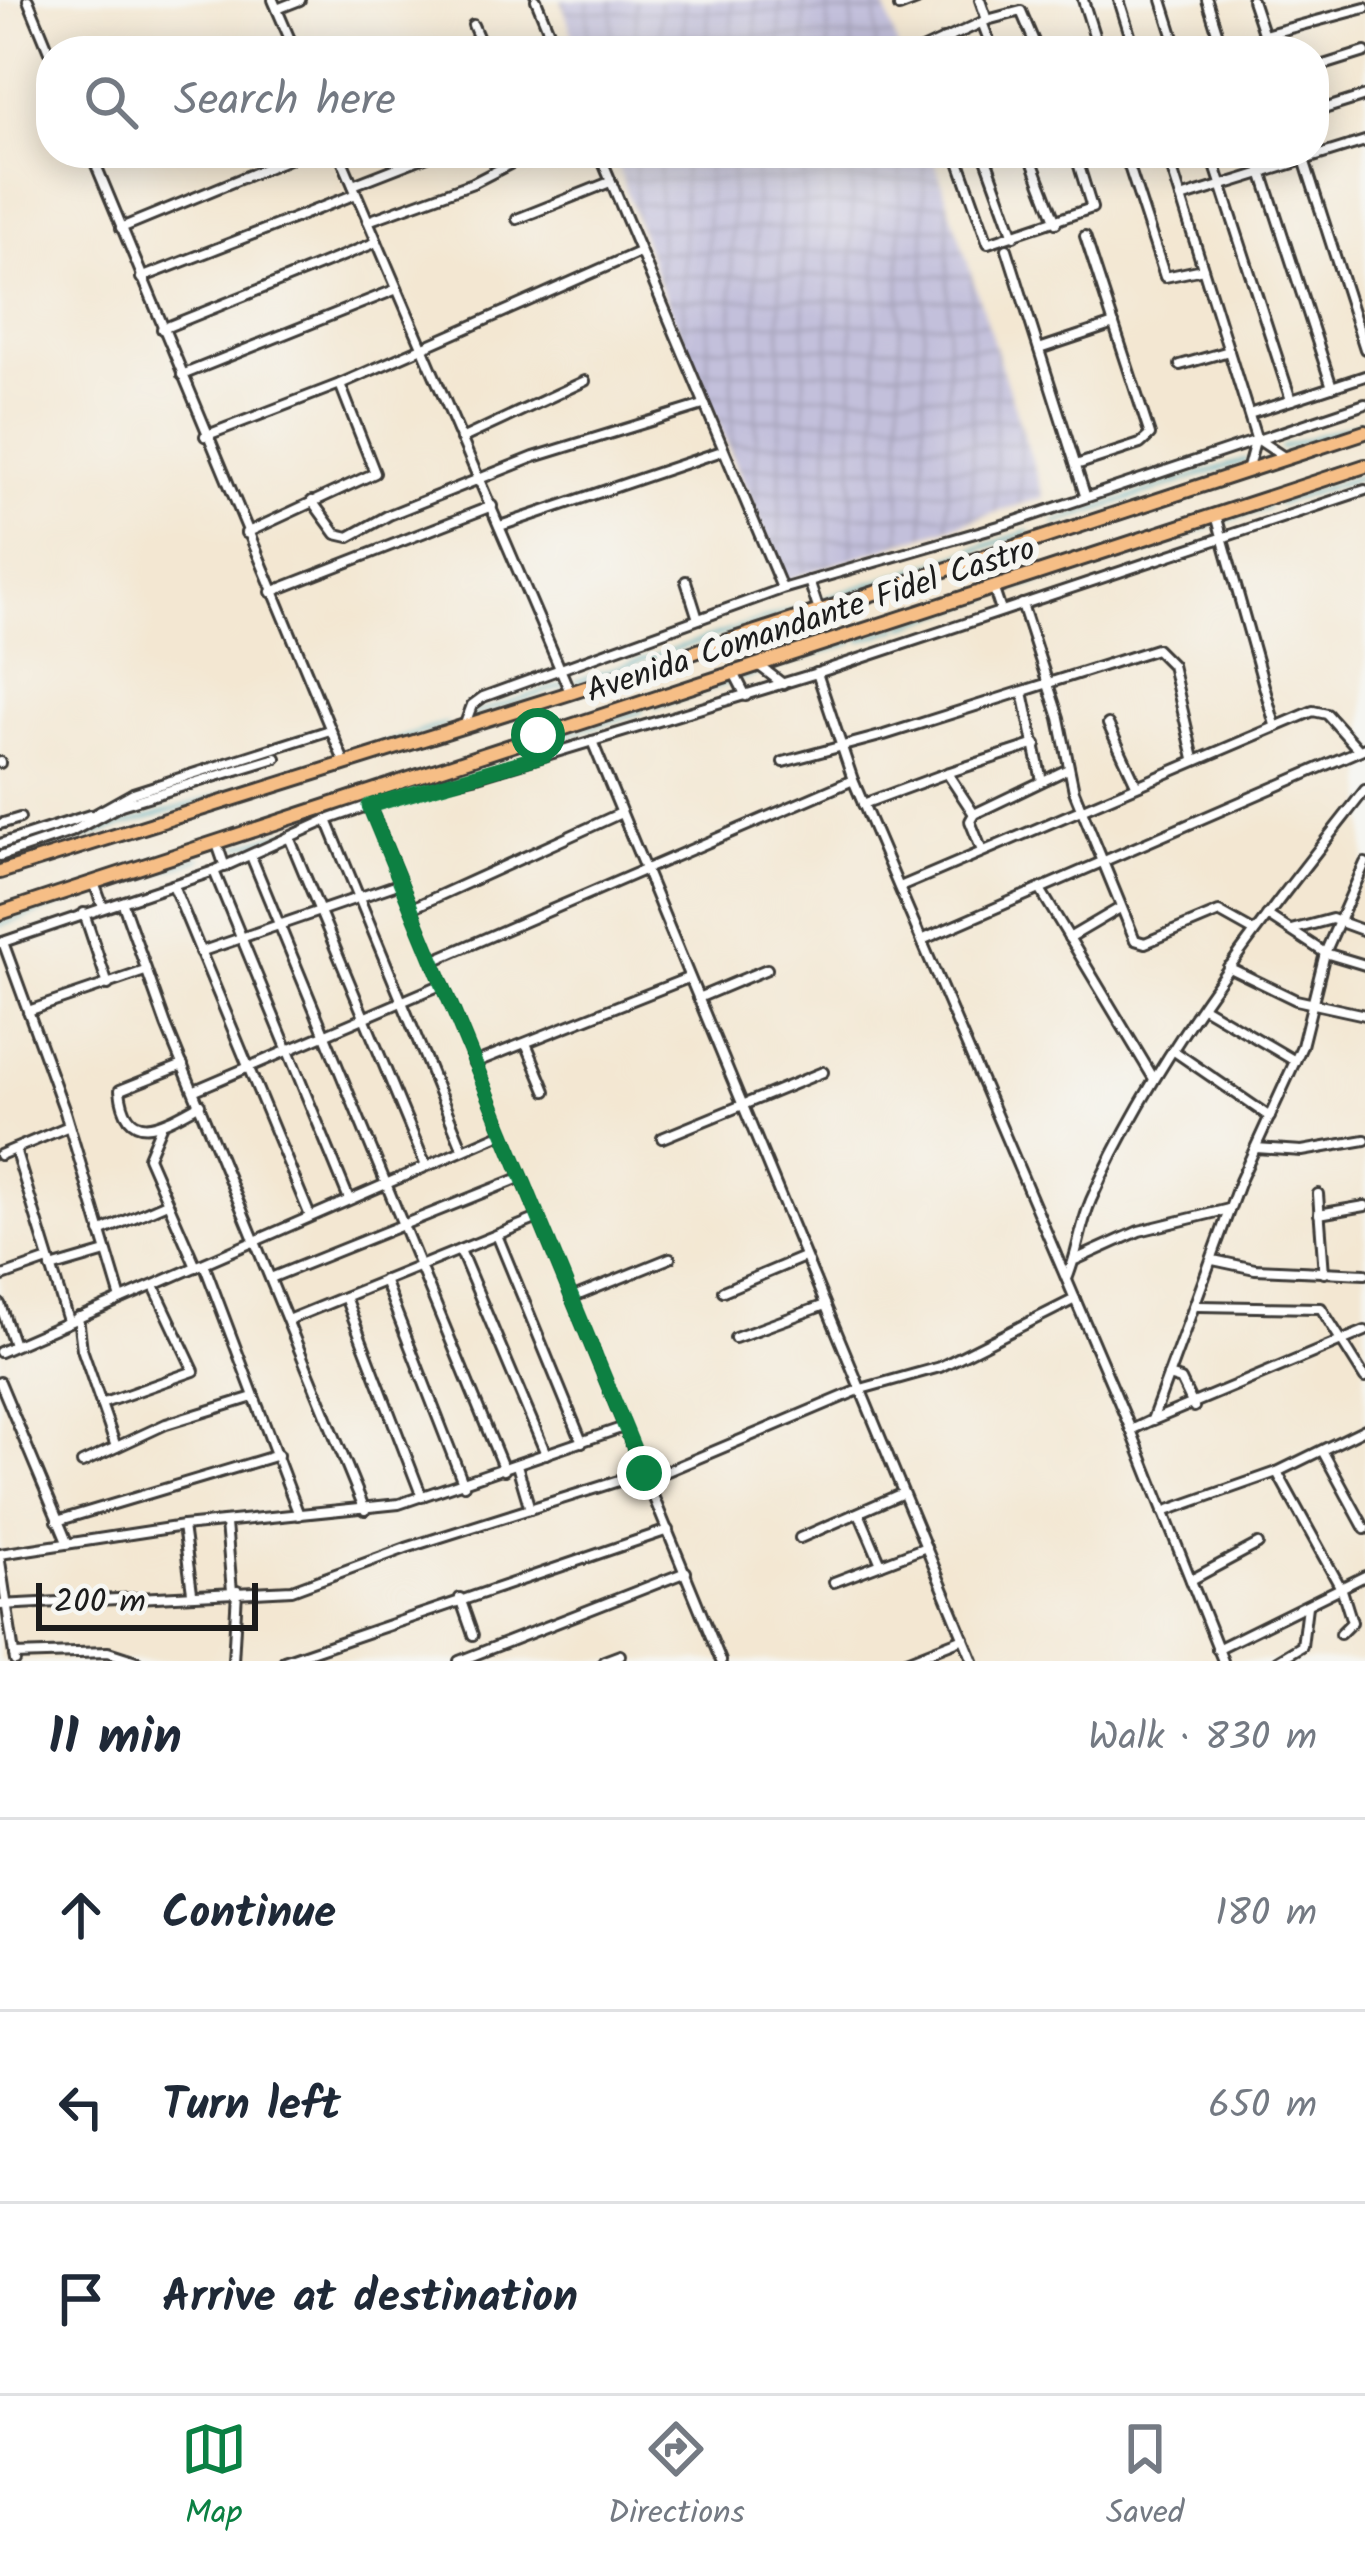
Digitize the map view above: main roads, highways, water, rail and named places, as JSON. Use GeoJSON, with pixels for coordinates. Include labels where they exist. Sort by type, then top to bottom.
{"type":"FeatureCollection","features":[{"type":"Feature","properties":{"kind":"highway","name":"Avenida Comandante Fidel Castro"},"geometry":{"type":"LineString","coordinates":[[0,872],[570,693],[1365,432]]}},
{"type":"Feature","properties":{"kind":"highway","name":"Avenida Comandante Fidel Castro"},"geometry":{"type":"LineString","coordinates":[[0,914],[217,841],[366,798],[475,755],[1365,466]]}},
{"type":"Feature","properties":{"kind":"waterway"},"geometry":{"type":"LineString","coordinates":[[1281,448],[1365,421]]}},
{"type":"Feature","properties":{"kind":"waterway"},"geometry":{"type":"LineString","coordinates":[[1055,523],[1245,460]]}},
{"type":"Feature","properties":{"kind":"waterway"},"geometry":{"type":"LineString","coordinates":[[1278,504],[1365,475]]}},
{"type":"Feature","properties":{"kind":"waterway"},"geometry":{"type":"LineString","coordinates":[[1223,521],[1267,508]]}},
{"type":"Feature","properties":{"kind":"waterway"},"geometry":{"type":"LineString","coordinates":[[1080,568],[1213,525]]}},
{"type":"Feature","properties":{"kind":"waterway"},"geometry":{"type":"LineString","coordinates":[[825,599],[1029,532]]}},
{"type":"Feature","properties":{"kind":"waterway"},"geometry":{"type":"LineString","coordinates":[[999,594],[1071,571]]}},
{"type":"Feature","properties":{"kind":"waterway"},"geometry":{"type":"LineString","coordinates":[[903,626],[991,597]]}},
{"type":"Feature","properties":{"kind":"waterway"},"geometry":{"type":"LineString","coordinates":[[577,681],[803,607]]}},
{"type":"Feature","properties":{"kind":"waterway"},"geometry":{"type":"LineString","coordinates":[[861,640],[898,628]]}},
{"type":"Feature","properties":{"kind":"waterway"},"geometry":{"type":"LineString","coordinates":[[771,669],[853,642]]}},
{"type":"Feature","properties":{"kind":"waterway"},"geometry":{"type":"LineString","coordinates":[[741,678],[761,672]]}},
{"type":"Feature","properties":{"kind":"waterway"},"geometry":{"type":"LineString","coordinates":[[656,707],[732,681]]}},
{"type":"Feature","properties":{"kind":"waterway"},"geometry":{"type":"LineString","coordinates":[[471,715],[565,685]]}},
{"type":"Feature","properties":{"kind":"waterway"},"geometry":{"type":"LineString","coordinates":[[560,737],[642,711]]}},
{"type":"Feature","properties":{"kind":"waterway"},"geometry":{"type":"LineString","coordinates":[[348,756],[446,724]]}},
{"type":"Feature","properties":{"kind":"waterway"},"geometry":{"type":"LineString","coordinates":[[0,863],[335,760]]}},
{"type":"Feature","properties":{"kind":"waterway"},"geometry":{"type":"LineString","coordinates":[[240,846],[286,832]]}},
{"type":"Feature","properties":{"kind":"waterway"},"geometry":{"type":"LineString","coordinates":[[120,885],[200,858]]}},
{"type":"Feature","properties":{"kind":"waterway"},"geometry":{"type":"LineString","coordinates":[[0,925],[81,898]]}}]}
